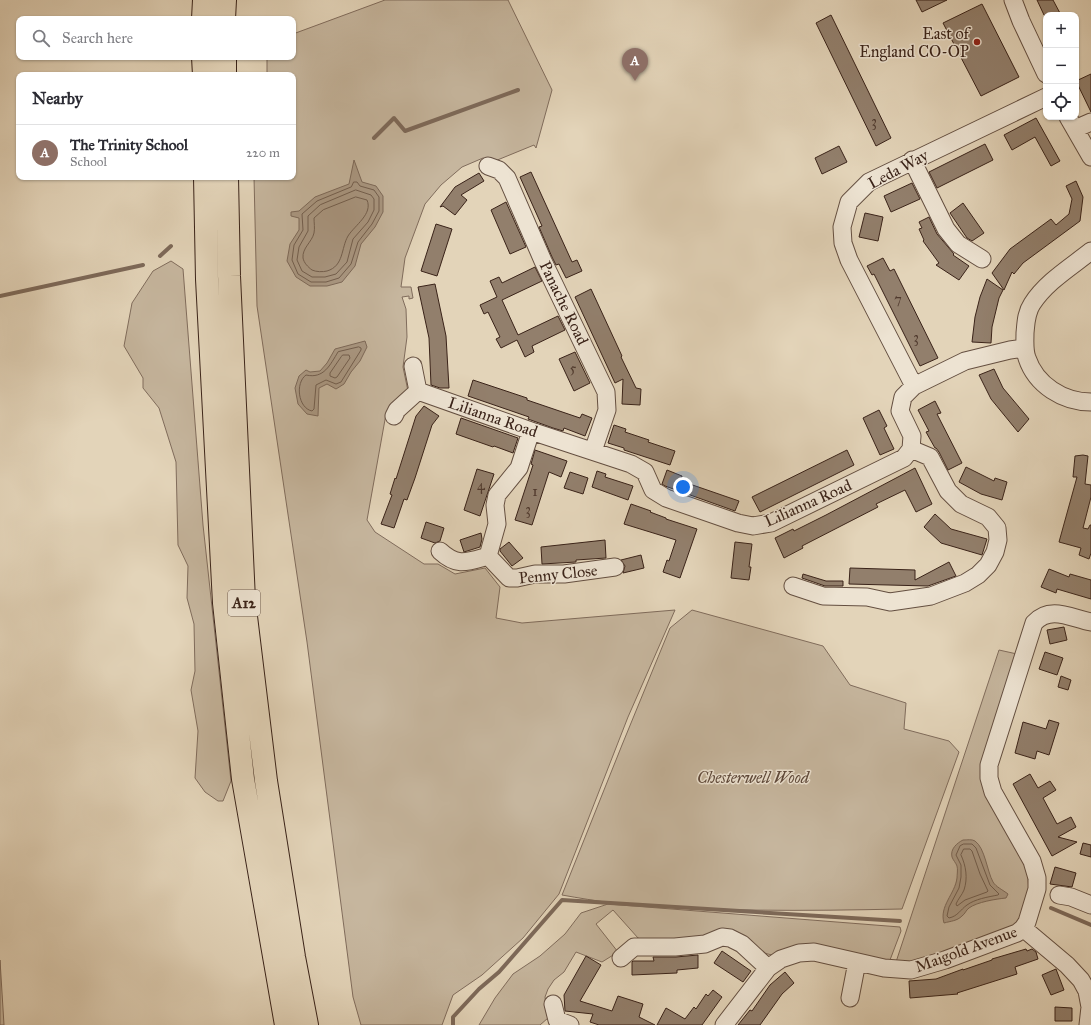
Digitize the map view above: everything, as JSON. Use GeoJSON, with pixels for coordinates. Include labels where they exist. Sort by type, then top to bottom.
{"type":"FeatureCollection","features":[{"type":"Feature","properties":{"kind":"highway"},"geometry":{"type":"LineString","coordinates":[[203,16],[204,0]]}},
{"type":"Feature","properties":{"kind":"highway"},"geometry":{"type":"LineString","coordinates":[[224,16],[225,0]]}},
{"type":"Feature","properties":{"kind":"highway"},"geometry":{"type":"LineString","coordinates":[[203,60],[204,72]]}},
{"type":"Feature","properties":{"kind":"highway"},"geometry":{"type":"LineString","coordinates":[[225,60],[225,72]]}},
{"type":"Feature","properties":{"kind":"highway","name":"A12"},"geometry":{"type":"LineString","coordinates":[[205,180],[207,279],[224,603],[243,779],[286,1025]]}},
{"type":"Feature","properties":{"kind":"highway","name":"A12"},"geometry":{"type":"LineString","coordinates":[[227,180],[229,276],[244,600],[266,781],[294,957],[308,1025]]}},
{"type":"Feature","properties":{"kind":"street"},"geometry":{"type":"LineString","coordinates":[[1013,0],[1021,21],[1043,68]]}},
{"type":"Feature","properties":{"kind":"street","name":"Leda Way"},"geometry":{"type":"LineString","coordinates":[[914,386],[849,260],[843,243],[842,228],[849,202],[869,182],[912,160],[1043,98]]}},
{"type":"Feature","properties":{"kind":"street"},"geometry":{"type":"LineString","coordinates":[[1091,122],[1072,123],[1091,157]]}},
{"type":"Feature","properties":{"kind":"street"},"geometry":{"type":"LineString","coordinates":[[912,160],[946,229],[958,244],[982,259]]}},
{"type":"Feature","properties":{"kind":"street","name":"Panache Road"},"geometry":{"type":"LineString","coordinates":[[488,166],[499,170],[507,178],[543,261],[606,392],[607,410],[593,451]]}},
{"type":"Feature","properties":{"kind":"street"},"geometry":{"type":"LineString","coordinates":[[1091,251],[1042,290],[1031,305],[1026,318],[1025,348],[1032,369],[1047,387],[1067,397],[1083,402],[1091,402]]}},
{"type":"Feature","properties":{"kind":"street"},"geometry":{"type":"LineString","coordinates":[[793,586],[823,596],[868,597],[890,602],[931,596],[965,583],[978,575],[988,565],[995,552],[998,540],[997,528],[988,517],[961,504],[948,491],[930,457],[911,449],[912,436],[900,411],[903,396],[914,386],[966,362],[1010,350],[1025,348]]}},
{"type":"Feature","properties":{"kind":"street"},"geometry":{"type":"LineString","coordinates":[[394,416],[397,410],[418,391],[413,366]]}},
{"type":"Feature","properties":{"kind":"street","name":"Lilianna Road"},"geometry":{"type":"LineString","coordinates":[[418,391],[531,431],[631,464],[645,472],[653,490],[666,498],[723,518],[753,526],[771,523],[904,458],[911,449]]}},
{"type":"Feature","properties":{"kind":"street"},"geometry":{"type":"LineString","coordinates":[[440,551],[448,559],[457,562],[488,556],[497,524],[495,505],[497,495],[519,468],[531,431]]}},
{"type":"Feature","properties":{"kind":"street","name":"Penny Close"},"geometry":{"type":"LineString","coordinates":[[488,556],[509,578],[517,578],[535,574],[564,574],[614,567]]}},
{"type":"Feature","properties":{"kind":"street","name":"Maigold Avenue"},"geometry":{"type":"LineString","coordinates":[[724,1025],[768,968],[781,958],[799,952],[814,952],[884,968],[911,970],[946,960],[1016,933],[1023,928],[1027,922],[1037,889],[1037,878],[1035,869],[1022,840],[993,792],[989,778],[989,765],[1034,623],[1043,615],[1052,613],[1091,622]]}},
{"type":"Feature","properties":{"kind":"street"},"geometry":{"type":"LineString","coordinates":[[1059,896],[1071,898],[1091,905]]}},
{"type":"Feature","properties":{"kind":"street"},"geometry":{"type":"LineString","coordinates":[[1023,928],[1068,965],[1081,980],[1087,991],[1090,1007],[1088,1025]]}},
{"type":"Feature","properties":{"kind":"street"},"geometry":{"type":"LineString","coordinates":[[621,958],[629,941],[675,947],[705,944],[722,937],[730,938],[742,944],[768,968]]}},
{"type":"Feature","properties":{"kind":"street"},"geometry":{"type":"LineString","coordinates":[[850,998],[858,962]]}},
{"type":"Feature","properties":{"kind":"street"},"geometry":{"type":"LineString","coordinates":[[553,1004],[559,1023]]}},
{"type":"Feature","properties":{"kind":"green space"},"geometry":{"type":"Polygon","coordinates":[[[385,0],[508,0],[552,90],[536,148],[534,145],[495,161],[483,158],[462,167],[441,185],[425,204],[405,258],[401,287],[411,287],[413,298],[409,299],[409,296],[402,297],[406,309],[407,337],[403,367],[408,391],[390,406],[386,414],[367,520],[375,532],[424,564],[438,564],[455,574],[485,568],[500,587],[496,618],[522,623],[675,610],[628,717],[559,894],[523,938],[482,975],[453,995],[442,1025],[361,1025],[353,997],[307,642],[257,306],[254,180],[296,180],[296,72],[267,72],[267,60],[296,60],[296,33],[385,0]]]}},
{"type":"Feature","properties":{"kind":"green space"},"geometry":{"type":"Polygon","coordinates":[[[171,261],[183,269],[203,525],[231,781],[223,801],[218,801],[205,792],[195,778],[198,731],[191,690],[195,671],[194,624],[187,598],[188,566],[178,545],[176,462],[159,408],[143,388],[143,378],[124,346],[132,303],[153,271],[171,261]]]}},
{"type":"Feature","properties":{"kind":"green space","name":"Chesterwell Wood"},"geometry":{"type":"Polygon","coordinates":[[[692,610],[823,646],[850,685],[906,703],[904,729],[949,741],[959,752],[902,909],[794,910],[686,908],[614,903],[562,895],[670,628],[692,610]]]}},
{"type":"Feature","properties":{"kind":"green space"},"geometry":{"type":"Polygon","coordinates":[[[999,650],[1017,654],[982,774],[1027,867],[1029,890],[1018,924],[913,963],[896,962],[999,650]]]}},
{"type":"Feature","properties":{"kind":"green space"},"geometry":{"type":"Polygon","coordinates":[[[608,904],[900,927],[901,931],[890,960],[772,955],[703,938],[643,940],[638,938],[613,910],[596,924],[618,952],[602,962],[576,952],[564,972],[554,980],[548,989],[545,997],[548,1018],[540,1025],[479,1025],[495,998],[513,974],[540,956],[565,934],[581,913],[608,904]]]}},
{"type":"Feature","properties":{"kind":"green space"},"geometry":{"type":"Polygon","coordinates":[[[0,960],[4,1025],[0,1025],[0,960]]]}},
{"type":"Feature","properties":{"kind":"water"},"geometry":{"type":"Polygon","coordinates":[[[354,160],[362,182],[376,186],[383,196],[383,212],[375,227],[361,244],[355,266],[342,282],[327,286],[310,286],[296,277],[287,261],[290,244],[299,230],[299,218],[291,216],[291,212],[299,211],[315,197],[349,184],[354,160]]]}},
{"type":"Feature","properties":{"kind":"water"},"geometry":{"type":"Polygon","coordinates":[[[365,341],[367,347],[360,361],[344,384],[336,389],[327,384],[319,388],[318,416],[307,414],[298,404],[295,388],[299,376],[306,370],[310,372],[320,371],[327,363],[335,349],[365,341]]]}},
{"type":"Feature","properties":{"kind":"water"},"geometry":{"type":"Polygon","coordinates":[[[963,840],[974,840],[978,844],[984,854],[994,884],[1008,894],[1006,898],[987,901],[972,906],[958,919],[944,923],[943,917],[945,906],[956,884],[957,878],[957,865],[952,857],[952,851],[956,845],[963,840]]]}},
{"type":"Feature","properties":{"kind":"building"},"geometry":{"type":"Polygon","coordinates":[[[916,0],[947,0],[922,12],[916,0]]]}},
{"type":"Feature","properties":{"kind":"building"},"geometry":{"type":"Polygon","coordinates":[[[1037,0],[1053,0],[1059,12],[1043,12],[1037,0]]]}},
{"type":"Feature","properties":{"kind":"building","name":"East of England CO-OP"},"geometry":{"type":"Polygon","coordinates":[[[982,4],[1019,77],[981,96],[943,23],[982,4]]]}},
{"type":"Feature","properties":{"kind":"building"},"geometry":{"type":"Polygon","coordinates":[[[831,15],[891,138],[876,146],[816,23],[831,15]]]}},
{"type":"Feature","properties":{"kind":"building"},"geometry":{"type":"Polygon","coordinates":[[[1091,74],[1091,112],[1079,87],[1079,80],[1091,74]]]}},
{"type":"Feature","properties":{"kind":"building"},"geometry":{"type":"Polygon","coordinates":[[[1036,118],[1060,161],[1051,166],[1035,137],[1012,150],[1004,135],[1036,118]]]}},
{"type":"Feature","properties":{"kind":"building"},"geometry":{"type":"Polygon","coordinates":[[[985,144],[993,160],[937,188],[929,172],[985,144]]]}},
{"type":"Feature","properties":{"kind":"building"},"geometry":{"type":"Polygon","coordinates":[[[839,146],[847,162],[822,174],[815,158],[839,146]]]}},
{"type":"Feature","properties":{"kind":"building"},"geometry":{"type":"Polygon","coordinates":[[[531,172],[572,262],[577,260],[582,271],[566,278],[559,264],[556,265],[552,257],[539,227],[542,226],[520,177],[531,172]]]}},
{"type":"Feature","properties":{"kind":"building"},"geometry":{"type":"Polygon","coordinates":[[[479,173],[484,181],[461,195],[467,200],[455,215],[443,206],[440,207],[455,187],[479,173]]]}},
{"type":"Feature","properties":{"kind":"building"},"geometry":{"type":"Polygon","coordinates":[[[1076,181],[1083,197],[1080,221],[1023,263],[1014,274],[1012,272],[1004,290],[992,273],[1010,249],[1051,219],[1056,225],[1069,214],[1072,199],[1066,186],[1076,181]]]}},
{"type":"Feature","properties":{"kind":"building"},"geometry":{"type":"Polygon","coordinates":[[[912,183],[920,199],[891,212],[884,196],[912,183]]]}},
{"type":"Feature","properties":{"kind":"building"},"geometry":{"type":"Polygon","coordinates":[[[506,202],[526,247],[510,254],[491,210],[506,202]]]}},
{"type":"Feature","properties":{"kind":"building"},"geometry":{"type":"Polygon","coordinates":[[[963,203],[984,233],[972,241],[967,238],[950,213],[963,203]]]}},
{"type":"Feature","properties":{"kind":"building"},"geometry":{"type":"Polygon","coordinates":[[[865,213],[883,217],[878,241],[859,237],[865,213]]]}},
{"type":"Feature","properties":{"kind":"building"},"geometry":{"type":"Polygon","coordinates":[[[929,217],[937,234],[954,254],[953,255],[969,266],[959,280],[936,265],[939,263],[923,241],[924,240],[919,229],[922,228],[919,222],[929,217]]]}},
{"type":"Feature","properties":{"kind":"building"},"geometry":{"type":"Polygon","coordinates":[[[436,224],[452,229],[437,276],[421,271],[436,224]]]}},
{"type":"Feature","properties":{"kind":"building"},"geometry":{"type":"Polygon","coordinates":[[[883,258],[890,271],[894,269],[938,358],[920,366],[874,274],[872,275],[867,266],[883,258]]]}},
{"type":"Feature","properties":{"kind":"building"},"geometry":{"type":"Polygon","coordinates":[[[535,267],[542,281],[502,300],[518,335],[558,316],[565,330],[532,346],[534,352],[525,357],[517,340],[501,348],[496,339],[500,337],[488,312],[484,314],[480,305],[497,297],[490,281],[499,277],[502,283],[535,267]]]}},
{"type":"Feature","properties":{"kind":"building"},"geometry":{"type":"Polygon","coordinates":[[[987,279],[1003,290],[999,298],[992,327],[991,343],[972,342],[975,317],[980,297],[987,279]]]}},
{"type":"Feature","properties":{"kind":"building"},"geometry":{"type":"Polygon","coordinates":[[[435,284],[446,336],[449,388],[440,388],[431,385],[429,338],[418,287],[435,284]]]}},
{"type":"Feature","properties":{"kind":"building"},"geometry":{"type":"Polygon","coordinates":[[[591,289],[636,388],[641,389],[640,405],[622,404],[623,379],[615,383],[575,297],[591,289]]]}},
{"type":"Feature","properties":{"kind":"building"},"geometry":{"type":"Polygon","coordinates":[[[575,352],[590,383],[574,391],[559,359],[575,352]]]}},
{"type":"Feature","properties":{"kind":"building"},"geometry":{"type":"Polygon","coordinates":[[[994,369],[1003,388],[1029,419],[1018,432],[991,399],[979,375],[994,369]]]}},
{"type":"Feature","properties":{"kind":"building"},"geometry":{"type":"Polygon","coordinates":[[[473,380],[580,418],[582,414],[592,418],[585,436],[564,428],[563,431],[553,428],[528,419],[529,417],[468,396],[473,380]]]}},
{"type":"Feature","properties":{"kind":"building"},"geometry":{"type":"Polygon","coordinates":[[[935,401],[941,413],[937,414],[962,463],[948,470],[939,452],[926,432],[929,431],[918,410],[935,401]]]}},
{"type":"Feature","properties":{"kind":"building"},"geometry":{"type":"Polygon","coordinates":[[[424,406],[439,416],[432,425],[407,500],[404,499],[394,528],[381,524],[392,495],[390,494],[416,416],[424,406]]]}},
{"type":"Feature","properties":{"kind":"building"},"geometry":{"type":"Polygon","coordinates":[[[879,410],[887,426],[884,428],[894,449],[880,455],[863,418],[879,410]]]}},
{"type":"Feature","properties":{"kind":"building"},"geometry":{"type":"Polygon","coordinates":[[[461,418],[518,438],[513,453],[456,434],[461,418]]]}},
{"type":"Feature","properties":{"kind":"building"},"geometry":{"type":"Polygon","coordinates":[[[614,425],[626,429],[625,432],[649,440],[648,442],[675,451],[670,465],[624,450],[624,448],[608,443],[614,425]]]}},
{"type":"Feature","properties":{"kind":"building"},"geometry":{"type":"Polygon","coordinates":[[[535,450],[567,461],[561,477],[549,472],[532,525],[515,520],[533,465],[531,464],[535,450]]]}},
{"type":"Feature","properties":{"kind":"building"},"geometry":{"type":"Polygon","coordinates":[[[847,450],[854,465],[760,512],[752,497],[847,450]]]}},
{"type":"Feature","properties":{"kind":"building"},"geometry":{"type":"Polygon","coordinates":[[[1075,456],[1088,456],[1085,484],[1091,485],[1091,497],[1083,528],[1088,529],[1091,525],[1091,553],[1089,559],[1079,555],[1081,548],[1059,542],[1077,477],[1073,477],[1075,456]]]}},
{"type":"Feature","properties":{"kind":"building"},"geometry":{"type":"Polygon","coordinates":[[[966,467],[994,481],[995,478],[1007,482],[1002,500],[981,494],[959,482],[966,467]]]}},
{"type":"Feature","properties":{"kind":"building"},"geometry":{"type":"Polygon","coordinates":[[[915,468],[932,504],[916,512],[905,490],[876,504],[878,507],[802,546],[803,548],[784,558],[775,538],[793,529],[794,531],[826,515],[915,468]]]}},
{"type":"Feature","properties":{"kind":"building"},"geometry":{"type":"Polygon","coordinates":[[[477,469],[494,474],[480,516],[464,510],[477,469]]]}},
{"type":"Feature","properties":{"kind":"building"},"geometry":{"type":"Polygon","coordinates":[[[667,470],[682,476],[681,481],[739,501],[735,511],[665,486],[662,484],[667,470]]]}},
{"type":"Feature","properties":{"kind":"building"},"geometry":{"type":"Polygon","coordinates":[[[597,471],[606,474],[605,477],[633,486],[628,500],[592,487],[597,471]]]}},
{"type":"Feature","properties":{"kind":"building"},"geometry":{"type":"Polygon","coordinates":[[[570,472],[588,478],[583,494],[564,488],[570,472]]]}},
{"type":"Feature","properties":{"kind":"building"},"geometry":{"type":"Polygon","coordinates":[[[631,504],[651,511],[650,512],[666,519],[697,529],[680,578],[663,572],[667,560],[669,561],[676,540],[624,524],[631,504]]]}},
{"type":"Feature","properties":{"kind":"building"},"geometry":{"type":"Polygon","coordinates":[[[935,514],[951,529],[987,539],[982,555],[941,543],[924,527],[935,514]]]}},
{"type":"Feature","properties":{"kind":"building"},"geometry":{"type":"Polygon","coordinates":[[[426,522],[444,528],[440,541],[435,543],[421,538],[426,522]]]}},
{"type":"Feature","properties":{"kind":"building"},"geometry":{"type":"Polygon","coordinates":[[[481,533],[482,539],[480,547],[464,552],[460,540],[481,533]]]}},
{"type":"Feature","properties":{"kind":"building"},"geometry":{"type":"Polygon","coordinates":[[[605,540],[606,558],[542,564],[541,547],[605,540]]]}},
{"type":"Feature","properties":{"kind":"building"},"geometry":{"type":"Polygon","coordinates":[[[509,542],[523,558],[512,566],[500,551],[500,549],[509,542]]]}},
{"type":"Feature","properties":{"kind":"building"},"geometry":{"type":"Polygon","coordinates":[[[735,542],[752,544],[749,580],[731,578],[735,542]]]}},
{"type":"Feature","properties":{"kind":"building"},"geometry":{"type":"Polygon","coordinates":[[[641,555],[644,568],[623,573],[625,566],[621,560],[641,555]]]}},
{"type":"Feature","properties":{"kind":"building"},"geometry":{"type":"Polygon","coordinates":[[[949,562],[956,576],[928,586],[849,584],[850,568],[915,570],[915,580],[949,562]]]}},
{"type":"Feature","properties":{"kind":"building"},"geometry":{"type":"Polygon","coordinates":[[[1049,569],[1069,577],[1070,574],[1091,580],[1091,599],[1057,589],[1056,593],[1041,587],[1049,569]]]}},
{"type":"Feature","properties":{"kind":"building"},"geometry":{"type":"Polygon","coordinates":[[[803,574],[826,581],[843,581],[843,586],[825,586],[802,578],[803,574]]]}},
{"type":"Feature","properties":{"kind":"building"},"geometry":{"type":"Polygon","coordinates":[[[1064,627],[1067,640],[1050,644],[1047,630],[1064,627]]]}},
{"type":"Feature","properties":{"kind":"building"},"geometry":{"type":"Polygon","coordinates":[[[1045,652],[1063,658],[1057,675],[1039,669],[1045,652]]]}},
{"type":"Feature","properties":{"kind":"building"},"geometry":{"type":"Polygon","coordinates":[[[1061,676],[1071,680],[1068,690],[1058,687],[1061,676]]]}},
{"type":"Feature","properties":{"kind":"building"},"geometry":{"type":"Polygon","coordinates":[[[1049,720],[1059,723],[1049,755],[1037,751],[1035,759],[1015,753],[1023,722],[1046,729],[1049,720]]]}},
{"type":"Feature","properties":{"kind":"building"},"geometry":{"type":"Polygon","coordinates":[[[1030,774],[1038,788],[1050,781],[1056,790],[1043,798],[1057,824],[1071,817],[1076,827],[1058,837],[1077,842],[1052,856],[1013,784],[1030,774]]]}},
{"type":"Feature","properties":{"kind":"building"},"geometry":{"type":"Polygon","coordinates":[[[1083,843],[1091,845],[1091,857],[1080,854],[1083,843]]]}},
{"type":"Feature","properties":{"kind":"building"},"geometry":{"type":"Polygon","coordinates":[[[1055,867],[1076,873],[1072,887],[1050,884],[1055,867]]]}},
{"type":"Feature","properties":{"kind":"building"},"geometry":{"type":"Polygon","coordinates":[[[1026,949],[1027,951],[1032,949],[1036,952],[1038,959],[1015,967],[1017,974],[957,993],[958,994],[910,998],[909,981],[936,979],[992,959],[1026,949]]]}},
{"type":"Feature","properties":{"kind":"building"},"geometry":{"type":"Polygon","coordinates":[[[722,951],[751,971],[743,982],[714,963],[722,951]]]}},
{"type":"Feature","properties":{"kind":"building"},"geometry":{"type":"Polygon","coordinates":[[[698,955],[698,968],[677,970],[677,973],[632,975],[633,961],[654,961],[653,957],[698,955]]]}},
{"type":"Feature","properties":{"kind":"building"},"geometry":{"type":"Polygon","coordinates":[[[586,956],[601,965],[580,1001],[612,1011],[618,996],[643,1004],[639,1017],[655,1025],[599,1025],[590,1022],[593,1014],[565,1011],[564,995],[586,956]]]}},
{"type":"Feature","properties":{"kind":"building"},"geometry":{"type":"Polygon","coordinates":[[[1056,969],[1064,990],[1051,995],[1042,975],[1056,969]]]}},
{"type":"Feature","properties":{"kind":"building"},"geometry":{"type":"Polygon","coordinates":[[[785,972],[794,983],[782,994],[760,1025],[738,1025],[750,1010],[752,1011],[770,985],[785,972]]]}},
{"type":"Feature","properties":{"kind":"building"},"geometry":{"type":"Polygon","coordinates":[[[713,990],[722,997],[702,1025],[657,1025],[666,1008],[685,1019],[694,1007],[696,1009],[706,994],[708,996],[713,990]]]}},
{"type":"Feature","properties":{"kind":"building"},"geometry":{"type":"Polygon","coordinates":[[[1055,1007],[1072,1008],[1072,1021],[1055,1021],[1055,1007]]]}},
{"type":"Feature","properties":{"kind":"waterway"},"geometry":{"type":"LineString","coordinates":[[374,138],[394,118],[405,131],[518,90]]}},
{"type":"Feature","properties":{"kind":"waterway"},"geometry":{"type":"LineString","coordinates":[[160,256],[171,246]]}},
{"type":"Feature","properties":{"kind":"waterway"},"geometry":{"type":"LineString","coordinates":[[0,296],[143,265]]}},
{"type":"Feature","properties":{"kind":"waterway"},"geometry":{"type":"LineString","coordinates":[[453,1025],[453,1017],[479,989],[499,972],[562,900],[900,921]]}},
{"type":"Feature","properties":{"kind":"waterway"},"geometry":{"type":"LineString","coordinates":[[1051,908],[1091,925]]}},
{"type":"Feature","properties":{"kind":"place","name":"East of England CO-OP"},"geometry":{"type":"Point","coordinates":[977,42]}},
{"type":"Feature","properties":{"kind":"place","name":"The Trinity School"},"geometry":{"type":"Point","coordinates":[635,81]}}]}
